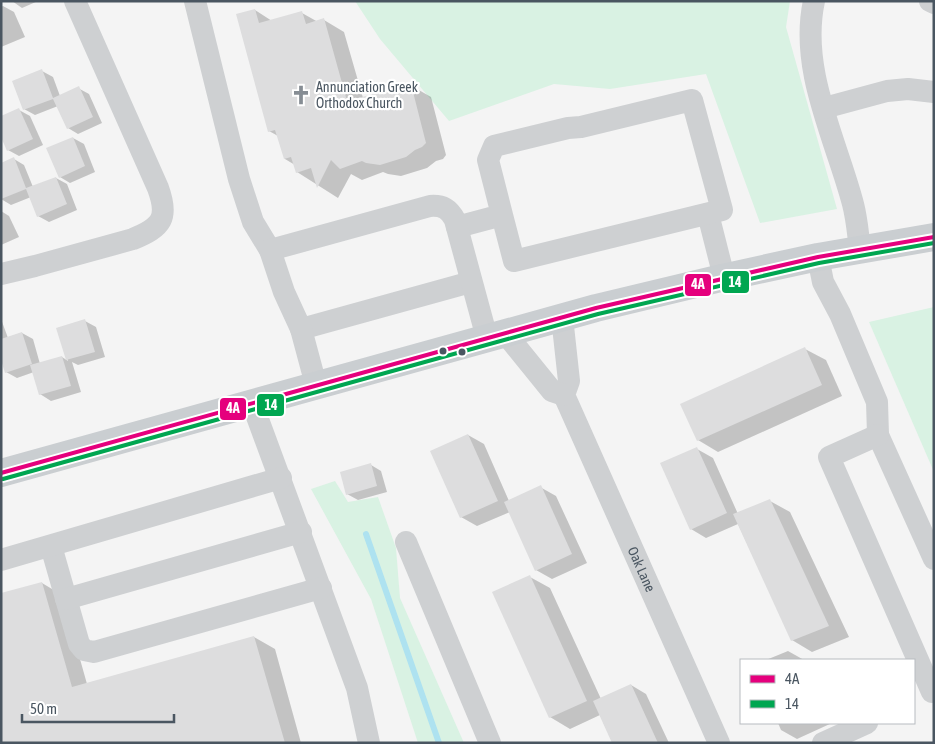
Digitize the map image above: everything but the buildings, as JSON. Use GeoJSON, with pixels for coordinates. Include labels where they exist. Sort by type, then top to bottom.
{"type":"FeatureCollection","features":[{"type":"Feature","properties":{"kind":"main road"},"geometry":{"type":"LineString","coordinates":[[1,473],[562,317],[724,277],[818,257],[934,237]]}},
{"type":"Feature","properties":{"kind":"street"},"geometry":{"type":"LineString","coordinates":[[1,274],[133,239],[144,235],[157,226],[163,216],[164,204],[158,188],[75,1]]}},
{"type":"Feature","properties":{"kind":"street"},"geometry":{"type":"LineString","coordinates":[[195,1],[240,179],[253,222],[270,250],[284,292],[301,329],[316,385]]}},
{"type":"Feature","properties":{"kind":"street"},"geometry":{"type":"LineString","coordinates":[[814,1],[810,21],[814,71],[854,206],[860,250]]}},
{"type":"Feature","properties":{"kind":"street"},"geometry":{"type":"LineString","coordinates":[[930,1],[934,3]]}},
{"type":"Feature","properties":{"kind":"street"},"geometry":{"type":"LineString","coordinates":[[824,108],[888,90],[908,89],[934,92]]}},
{"type":"Feature","properties":{"kind":"street"},"geometry":{"type":"LineString","coordinates":[[692,100],[722,210],[514,262],[502,215],[488,160],[494,146],[692,100]]}},
{"type":"Feature","properties":{"kind":"street"},"geometry":{"type":"LineString","coordinates":[[270,250],[438,205],[451,212],[457,227],[471,282],[496,335],[552,391],[564,395],[569,381],[562,317]]}},
{"type":"Feature","properties":{"kind":"street"},"geometry":{"type":"LineString","coordinates":[[708,214],[724,277]]}},
{"type":"Feature","properties":{"kind":"street"},"geometry":{"type":"LineString","coordinates":[[457,227],[502,215]]}},
{"type":"Feature","properties":{"kind":"street"},"geometry":{"type":"LineString","coordinates":[[818,257],[823,282],[840,314],[877,402],[878,435],[934,559]]}},
{"type":"Feature","properties":{"kind":"street"},"geometry":{"type":"LineString","coordinates":[[301,329],[471,282]]}},
{"type":"Feature","properties":{"kind":"street","name":"Oak Lane"},"geometry":{"type":"LineString","coordinates":[[564,395],[719,743]]}},
{"type":"Feature","properties":{"kind":"street"},"geometry":{"type":"LineString","coordinates":[[252,403],[357,688],[369,743]]}},
{"type":"Feature","properties":{"kind":"street"},"geometry":{"type":"LineString","coordinates":[[878,435],[829,456],[912,659]]}},
{"type":"Feature","properties":{"kind":"street"},"geometry":{"type":"LineString","coordinates":[[1,560],[281,478]]}},
{"type":"Feature","properties":{"kind":"street"},"geometry":{"type":"LineString","coordinates":[[66,599],[300,532]]}},
{"type":"Feature","properties":{"kind":"street"},"geometry":{"type":"LineString","coordinates":[[406,542],[490,743]]}},
{"type":"Feature","properties":{"kind":"street"},"geometry":{"type":"LineString","coordinates":[[51,546],[79,644],[84,650],[94,652],[321,588]]}},
{"type":"Feature","properties":{"kind":"street"},"geometry":{"type":"LineString","coordinates":[[915,666],[927,695]]}},
{"type":"Feature","properties":{"kind":"street"},"geometry":{"type":"LineString","coordinates":[[823,743],[865,724]]}},
{"type":"Feature","properties":{"kind":"green space"},"geometry":{"type":"Polygon","coordinates":[[[355,1],[790,1],[786,27],[837,209],[760,223],[706,74],[610,89],[554,84],[449,121],[380,39],[355,1]]]}},
{"type":"Feature","properties":{"kind":"green space"},"geometry":{"type":"Polygon","coordinates":[[[934,307],[934,472],[869,322],[934,307]]]}},
{"type":"Feature","properties":{"kind":"green space"},"geometry":{"type":"Polygon","coordinates":[[[335,481],[348,502],[378,497],[396,548],[400,598],[464,743],[418,743],[371,599],[311,489],[335,481]]]}},
{"type":"Feature","properties":{"kind":"waterway"},"geometry":{"type":"LineString","coordinates":[[366,534],[439,743]]}},
{"type":"Feature","properties":{"kind":"transit line","name":"4A"},"geometry":{"type":"LineString","coordinates":[[1,473],[596,308],[818,257],[934,237]]}},
{"type":"Feature","properties":{"kind":"transit line","name":"14"},"geometry":{"type":"LineString","coordinates":[[3,479],[598,314],[819,263],[934,243]]}},
{"type":"Feature","properties":{"kind":"place","name":"Annunciation Greek Orthodox Church"},"geometry":{"type":"Point","coordinates":[301,95]}}]}
